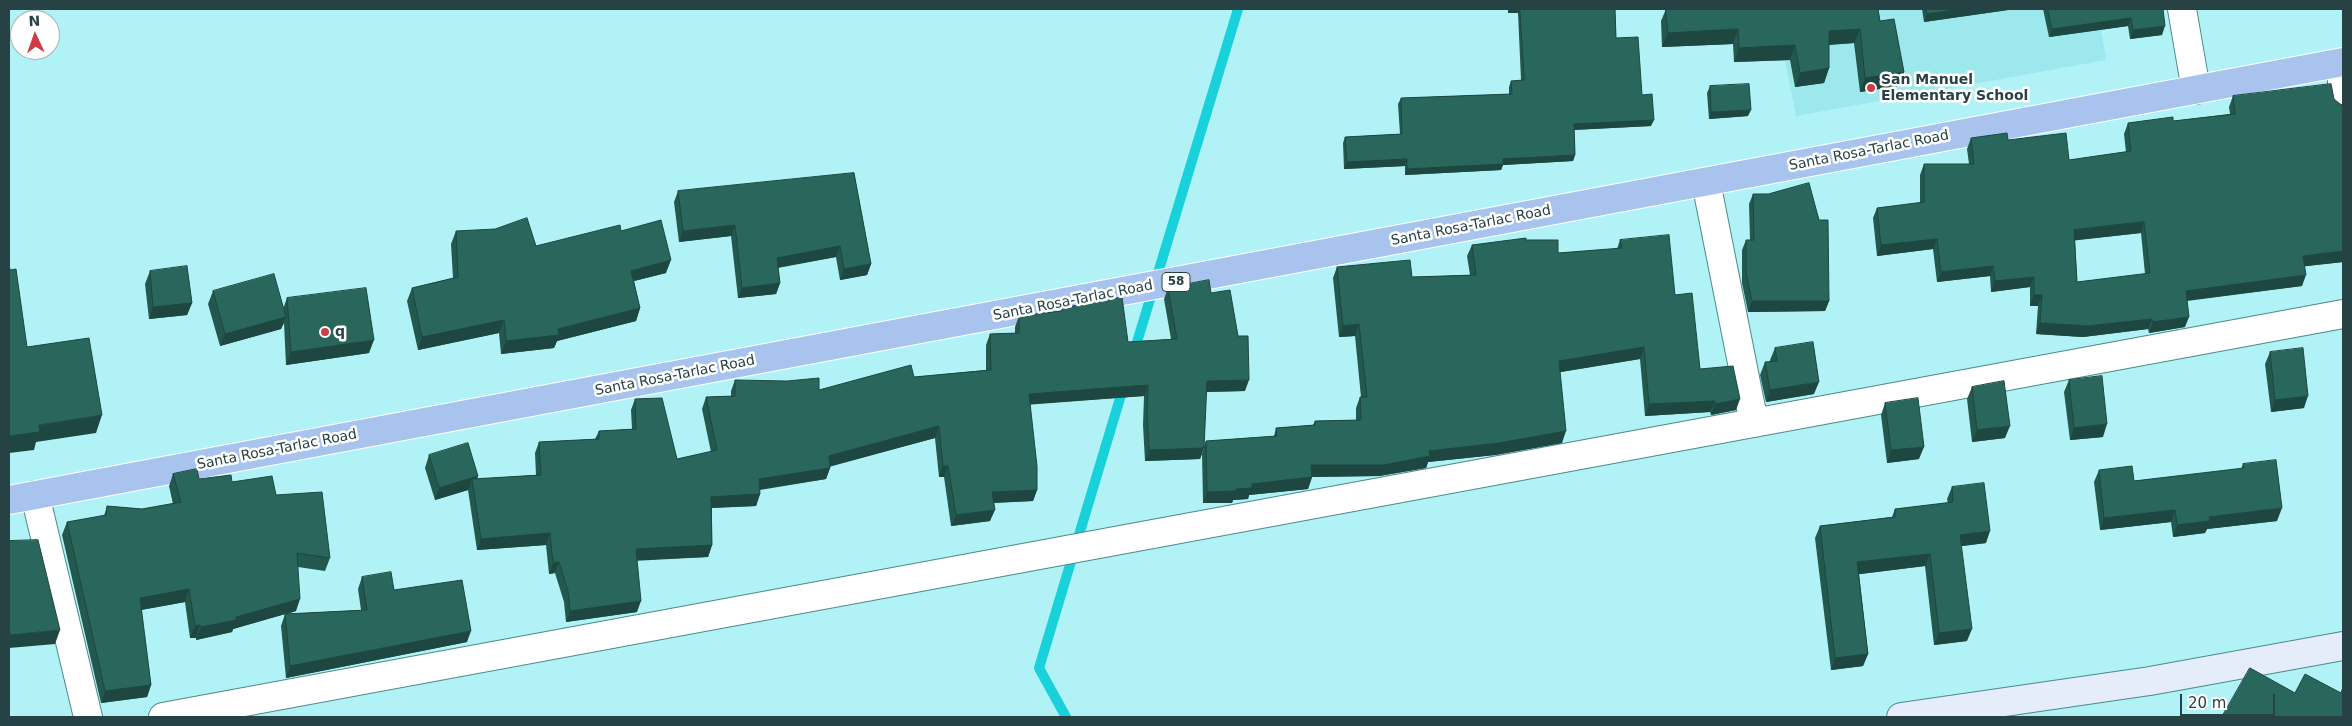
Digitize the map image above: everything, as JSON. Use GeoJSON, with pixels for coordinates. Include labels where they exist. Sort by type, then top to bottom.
{"type":"FeatureCollection","features":[{"type":"Feature","properties":{"kind":"highway","name":"Santa Rosa-Tarlac Road"},"geometry":{"type":"LineString","coordinates":[[9,500],[2342,62]]}},
{"type":"Feature","properties":{"kind":"street"},"geometry":{"type":"LineString","coordinates":[[2182,9],[2196,90]]}},
{"type":"Feature","properties":{"kind":"street"},"geometry":{"type":"LineString","coordinates":[[2342,62],[2343,101]]}},
{"type":"Feature","properties":{"kind":"street"},"geometry":{"type":"LineString","coordinates":[[1706,182],[1754,423]]}},
{"type":"Feature","properties":{"kind":"street"},"geometry":{"type":"LineString","coordinates":[[163,717],[2343,314]]}},
{"type":"Feature","properties":{"kind":"street"},"geometry":{"type":"LineString","coordinates":[[36,495],[88,717]]}},
{"type":"Feature","properties":{"kind":"street"},"geometry":{"type":"LineString","coordinates":[[1901,717],[1992,710],[2343,646]]}},
{"type":"Feature","properties":{"kind":"shaded area","name":"San Manuel Elementary School"},"geometry":{"type":"Polygon","coordinates":[[[1775,9],[2098,9],[2106,60],[1796,116],[1775,9]]]}},
{"type":"Feature","properties":{"kind":"building"},"geometry":{"type":"Polygon","coordinates":[[[1520,9],[1615,9],[1616,38],[1638,37],[1642,95],[1652,94],[1654,120],[1574,124],[1575,155],[1503,159],[1503,164],[1407,169],[1407,159],[1347,162],[1345,137],[1402,134],[1401,98],[1512,94],[1511,81],[1524,80],[1520,9]]]}},
{"type":"Feature","properties":{"kind":"building"},"geometry":{"type":"Polygon","coordinates":[[[1666,9],[1878,9],[1880,21],[1894,19],[1904,72],[1865,78],[1860,29],[1829,31],[1829,68],[1800,73],[1795,45],[1739,48],[1738,29],[1668,33],[1666,9]]]}},
{"type":"Feature","properties":{"kind":"building"},"geometry":{"type":"Polygon","coordinates":[[[1926,9],[1962,9],[1927,14],[1926,9]]]}},
{"type":"Feature","properties":{"kind":"building"},"geometry":{"type":"Polygon","coordinates":[[[2048,9],[2163,9],[2165,26],[2133,30],[2131,18],[2052,29],[2048,9]]]}},
{"type":"Feature","properties":{"kind":"building"},"geometry":{"type":"Polygon","coordinates":[[[1749,84],[1751,110],[1711,112],[1710,86],[1749,84]]]}},
{"type":"Feature","properties":{"kind":"building"},"geometry":{"type":"Polygon","coordinates":[[[2331,84],[2334,99],[2343,105],[2343,251],[2303,256],[2306,275],[2186,291],[2189,317],[2153,322],[2152,319],[2087,326],[2040,323],[2042,295],[2034,295],[2034,277],[1995,281],[1993,266],[1941,272],[1937,239],[1881,245],[1877,208],[1924,202],[1924,164],[1974,164],[1971,138],[2007,133],[2008,140],[2066,133],[2069,160],[2131,151],[2128,123],[2173,117],[2173,121],[2235,114],[2233,96],[2331,84]],[[2144,222],[2074,230],[2077,282],[2150,273],[2144,222]]]}},
{"type":"Feature","properties":{"kind":"building"},"geometry":{"type":"Polygon","coordinates":[[[854,173],[871,264],[844,269],[840,246],[777,258],[780,283],[742,288],[735,225],[683,231],[678,191],[854,173]]]}},
{"type":"Feature","properties":{"kind":"building"},"geometry":{"type":"Polygon","coordinates":[[[1809,183],[1819,220],[1828,220],[1829,301],[1752,301],[1746,273],[1746,240],[1754,240],[1753,194],[1768,194],[1809,183]]]}},
{"type":"Feature","properties":{"kind":"building"},"geometry":{"type":"Polygon","coordinates":[[[527,218],[536,246],[620,225],[621,231],[661,220],[671,260],[631,271],[640,308],[558,329],[559,335],[506,341],[504,320],[422,337],[412,288],[458,277],[456,231],[495,229],[527,218]]]}},
{"type":"Feature","properties":{"kind":"building"},"geometry":{"type":"Polygon","coordinates":[[[1669,235],[1675,295],[1692,293],[1700,369],[1733,366],[1740,399],[1715,404],[1715,401],[1649,404],[1644,347],[1559,361],[1566,431],[1499,443],[1429,451],[1430,456],[1384,465],[1311,465],[1312,477],[1252,484],[1252,488],[1236,489],[1236,491],[1207,492],[1206,441],[1277,436],[1276,428],[1315,425],[1315,421],[1361,420],[1360,397],[1367,397],[1359,324],[1343,326],[1337,267],[1410,260],[1412,277],[1476,275],[1472,245],[1526,238],[1526,240],[1558,240],[1558,253],[1622,248],[1620,240],[1669,235]]]}},
{"type":"Feature","properties":{"kind":"building"},"geometry":{"type":"Polygon","coordinates":[[[9,263],[10,270],[16,269],[27,347],[89,338],[102,415],[39,425],[40,432],[9,436],[9,263]]]}},
{"type":"Feature","properties":{"kind":"building"},"geometry":{"type":"Polygon","coordinates":[[[187,266],[192,303],[153,307],[150,271],[187,266]]]}},
{"type":"Feature","properties":{"kind":"building"},"geometry":{"type":"Polygon","coordinates":[[[274,274],[286,317],[225,334],[213,291],[274,274]]]}},
{"type":"Feature","properties":{"kind":"building"},"geometry":{"type":"Polygon","coordinates":[[[1209,280],[1211,293],[1230,290],[1238,336],[1248,336],[1249,380],[1207,381],[1204,448],[1149,450],[1148,385],[1029,394],[1037,466],[1037,490],[992,492],[995,510],[956,515],[948,466],[943,466],[939,426],[829,456],[830,468],[759,479],[760,494],[711,497],[712,545],[636,549],[641,601],[570,611],[568,591],[559,562],[553,563],[550,533],[481,539],[472,479],[541,475],[539,442],[599,439],[599,431],[636,429],[635,399],[662,398],[677,459],[717,450],[706,397],[735,396],[735,380],[787,381],[819,378],[819,390],[911,365],[914,377],[991,370],[990,334],[1019,333],[1019,316],[1062,311],[1062,308],[1122,297],[1128,342],[1177,339],[1168,288],[1209,280]]]}},
{"type":"Feature","properties":{"kind":"building","name":"q"},"geometry":{"type":"Polygon","coordinates":[[[366,288],[374,340],[291,352],[287,298],[366,288]]]}},
{"type":"Feature","properties":{"kind":"building"},"geometry":{"type":"Polygon","coordinates":[[[1813,342],[1819,382],[1770,390],[1765,362],[1777,361],[1775,348],[1813,342]]]}},
{"type":"Feature","properties":{"kind":"building"},"geometry":{"type":"Polygon","coordinates":[[[2303,348],[2308,396],[2275,400],[2270,352],[2303,348]]]}},
{"type":"Feature","properties":{"kind":"building"},"geometry":{"type":"Polygon","coordinates":[[[2102,376],[2107,424],[2074,428],[2069,380],[2102,376]]]}},
{"type":"Feature","properties":{"kind":"building"},"geometry":{"type":"Polygon","coordinates":[[[2004,381],[2010,426],[1977,430],[1972,387],[2004,381]]]}},
{"type":"Feature","properties":{"kind":"building"},"geometry":{"type":"Polygon","coordinates":[[[1918,398],[1924,447],[1891,450],[1885,403],[1918,398]]]}},
{"type":"Feature","properties":{"kind":"building"},"geometry":{"type":"Polygon","coordinates":[[[468,443],[478,476],[439,488],[429,455],[468,443]]]}},
{"type":"Feature","properties":{"kind":"building"},"geometry":{"type":"Polygon","coordinates":[[[2276,460],[2282,508],[2209,517],[2210,521],[2177,525],[2175,510],[2104,518],[2099,470],[2132,466],[2134,481],[2244,468],[2243,464],[2276,460]]]}},
{"type":"Feature","properties":{"kind":"building"},"geometry":{"type":"Polygon","coordinates":[[[197,469],[199,479],[231,475],[232,482],[272,476],[276,495],[322,492],[330,558],[297,553],[300,599],[236,617],[236,620],[201,627],[200,625],[195,626],[189,589],[140,598],[151,685],[105,691],[67,522],[106,515],[107,506],[142,509],[181,502],[173,474],[197,469]]]}},
{"type":"Feature","properties":{"kind":"building"},"geometry":{"type":"Polygon","coordinates":[[[1984,483],[1990,531],[1960,535],[1972,629],[1939,633],[1930,554],[1857,562],[1868,654],[1835,658],[1820,526],[1895,517],[1895,509],[1953,502],[1952,487],[1984,483]]]}},
{"type":"Feature","properties":{"kind":"building"},"geometry":{"type":"Polygon","coordinates":[[[38,540],[60,630],[10,635],[9,541],[38,540]]]}},
{"type":"Feature","properties":{"kind":"building"},"geometry":{"type":"Polygon","coordinates":[[[391,572],[394,590],[462,580],[471,631],[290,666],[285,614],[367,610],[362,577],[391,572]]]}},
{"type":"Feature","properties":{"kind":"building"},"geometry":{"type":"Polygon","coordinates":[[[2250,668],[2295,693],[2305,674],[2341,693],[2343,687],[2343,716],[2222,717],[2250,668]]]}},
{"type":"Feature","properties":{"kind":"waterway"},"geometry":{"type":"LineString","coordinates":[[1134,352],[1238,9]]}},
{"type":"Feature","properties":{"kind":"waterway"},"geometry":{"type":"LineString","coordinates":[[1066,717],[1039,668],[1124,385]]}},
{"type":"Feature","properties":{"kind":"place","name":"San Manuel Elementary School"},"geometry":{"type":"Point","coordinates":[1871,88]}},
{"type":"Feature","properties":{"kind":"place","name":"q"},"geometry":{"type":"Point","coordinates":[325,332]}}]}
